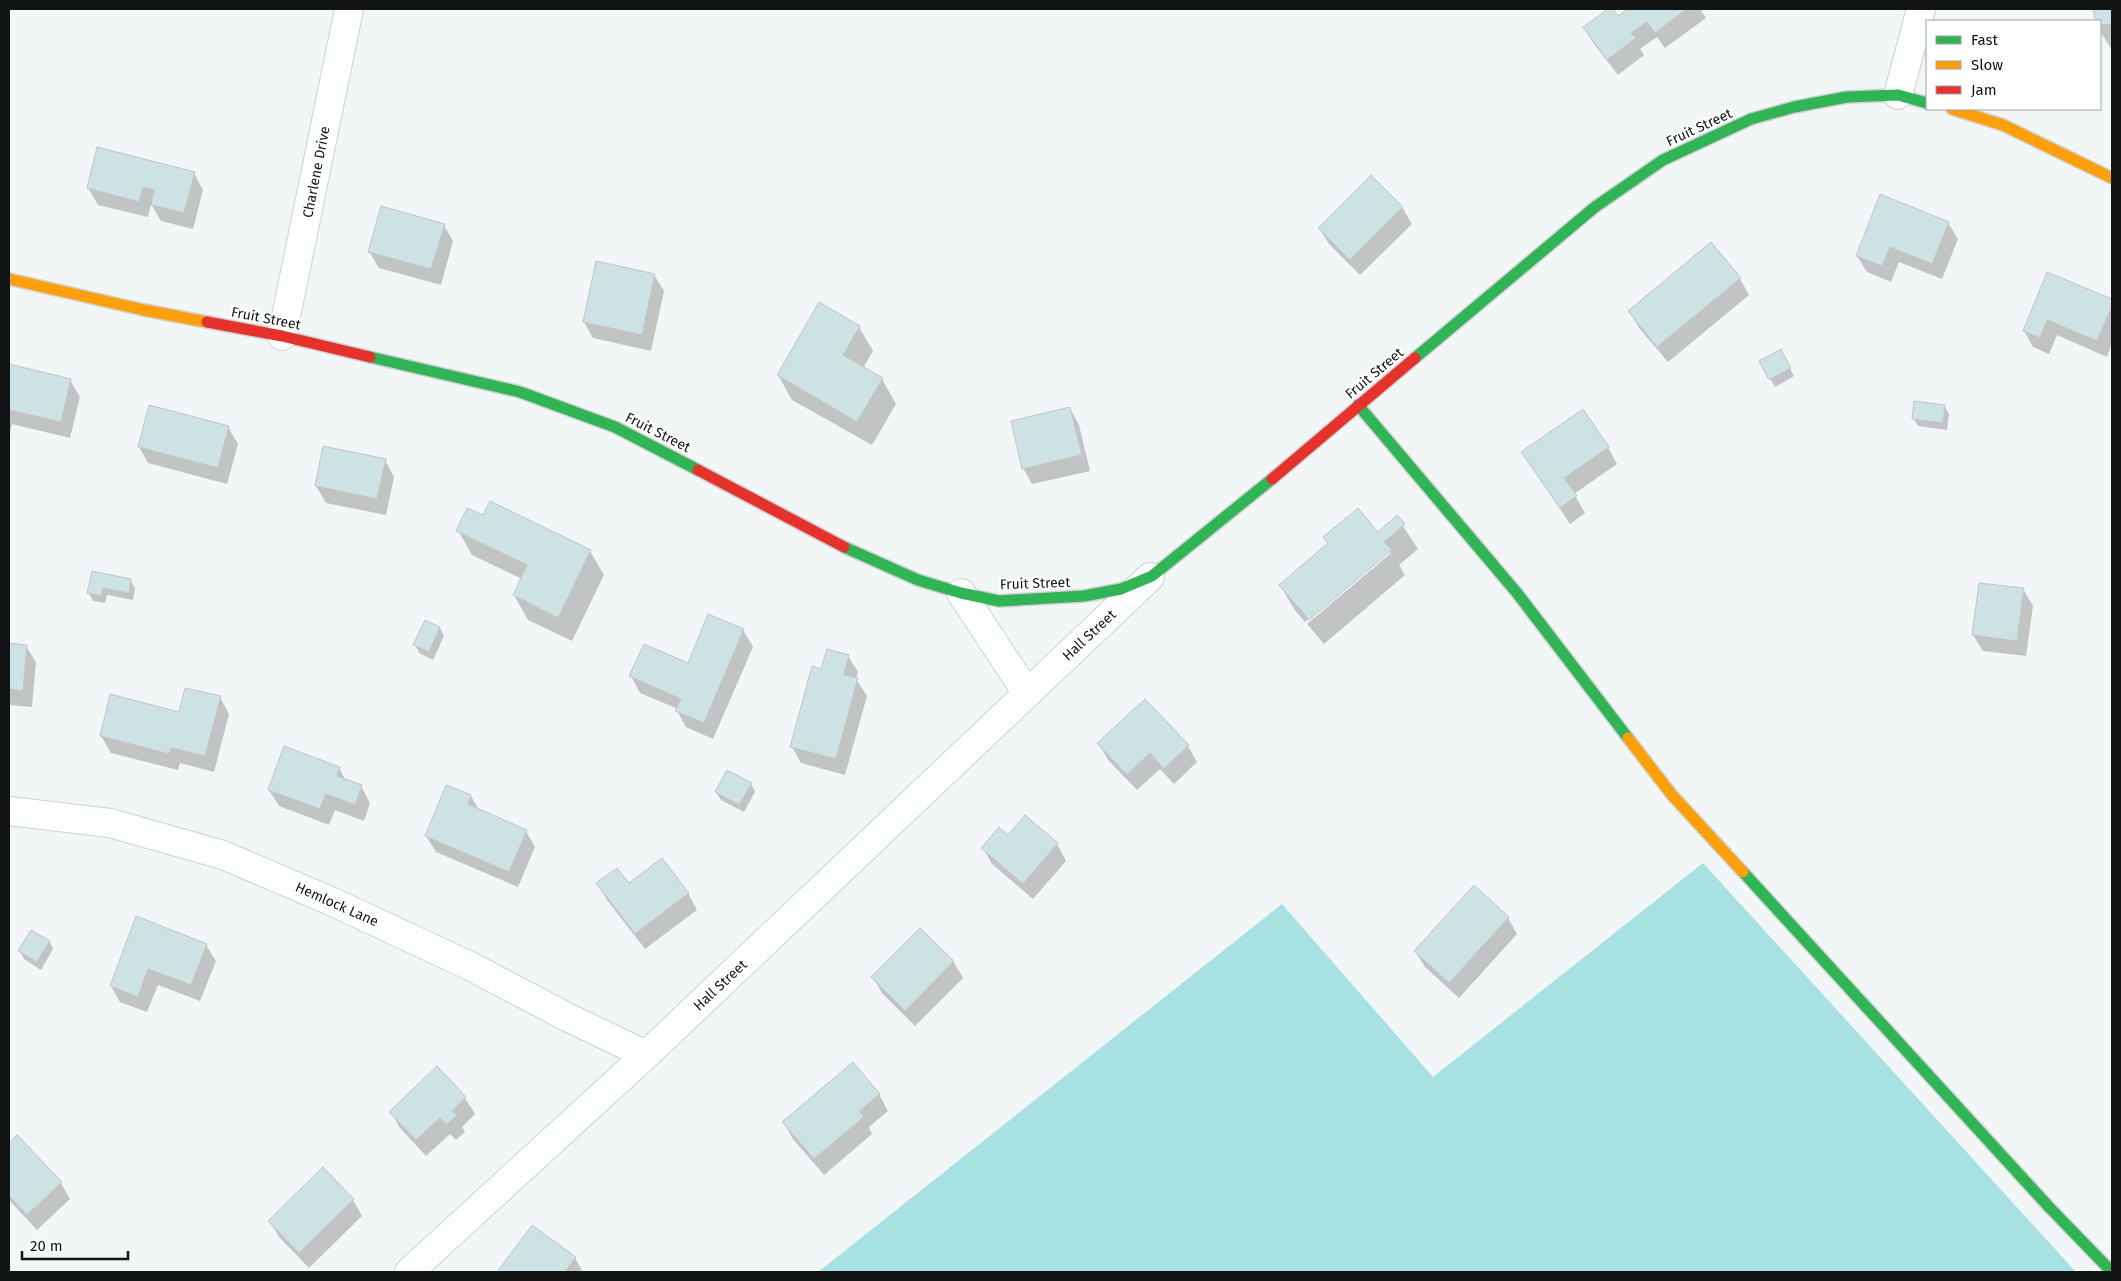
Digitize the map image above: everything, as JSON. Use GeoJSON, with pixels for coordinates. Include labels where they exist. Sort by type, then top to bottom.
{"type":"FeatureCollection","features":[{"type":"Feature","properties":{"kind":"street","name":"Charlene Drive"},"geometry":{"type":"LineString","coordinates":[[282,336],[349,9]]}},
{"type":"Feature","properties":{"kind":"street"},"geometry":{"type":"LineString","coordinates":[[1898,95],[1921,9]]}},
{"type":"Feature","properties":{"kind":"street","name":"Fruit Street"},"geometry":{"type":"LineString","coordinates":[[9,279],[144,310],[282,336],[520,392],[615,427],[856,554],[918,580],[961,593],[999,601],[1084,596],[1121,589],[1152,576],[1240,506],[1595,208],[1664,160],[1751,119],[1794,107],[1847,97],[1898,95],[1926,103]]}},
{"type":"Feature","properties":{"kind":"street"},"geometry":{"type":"LineString","coordinates":[[1955,110],[2003,125],[2112,178]]}},
{"type":"Feature","properties":{"kind":"street"},"geometry":{"type":"LineString","coordinates":[[1358,405],[1517,594],[1672,795],[2049,1207],[2112,1272]]}},
{"type":"Feature","properties":{"kind":"street","name":"Hall Street"},"geometry":{"type":"LineString","coordinates":[[409,1272],[646,1055],[1152,576]]}},
{"type":"Feature","properties":{"kind":"street"},"geometry":{"type":"LineString","coordinates":[[961,593],[1027,694]]}},
{"type":"Feature","properties":{"kind":"street","name":"Hemlock Lane"},"geometry":{"type":"LineString","coordinates":[[9,811],[110,823],[223,855],[381,924],[470,966],[567,1017],[646,1055]]}},
{"type":"Feature","properties":{"kind":"shaded area"},"geometry":{"type":"Polygon","coordinates":[[[1703,863],[2076,1272],[818,1272],[1282,904],[1433,1077],[1703,863]]]}},
{"type":"Feature","properties":{"kind":"building"},"geometry":{"type":"Polygon","coordinates":[[[1608,9],[1613,9],[1618,16],[1628,9],[1687,9],[1655,33],[1647,22],[1631,33],[1636,38],[1607,60],[1583,27],[1608,9]]]}},
{"type":"Feature","properties":{"kind":"building"},"geometry":{"type":"Polygon","coordinates":[[[2093,9],[2112,9],[2112,24],[2101,25],[2101,20],[2095,20],[2093,9]]]}},
{"type":"Feature","properties":{"kind":"building"},"geometry":{"type":"Polygon","coordinates":[[[97,147],[195,172],[184,213],[151,205],[154,190],[143,187],[139,202],[87,188],[97,147]]]}},
{"type":"Feature","properties":{"kind":"building"},"geometry":{"type":"Polygon","coordinates":[[[1371,175],[1403,207],[1350,260],[1318,228],[1371,175]]]}},
{"type":"Feature","properties":{"kind":"building"},"geometry":{"type":"Polygon","coordinates":[[[1880,194],[1949,222],[1932,264],[1890,247],[1882,266],[1856,256],[1880,194]]]}},
{"type":"Feature","properties":{"kind":"building"},"geometry":{"type":"Polygon","coordinates":[[[381,206],[445,224],[431,269],[368,252],[381,206]]]}},
{"type":"Feature","properties":{"kind":"building"},"geometry":{"type":"Polygon","coordinates":[[[1711,242],[1741,278],[1657,347],[1628,311],[1711,242]]]}},
{"type":"Feature","properties":{"kind":"building"},"geometry":{"type":"Polygon","coordinates":[[[596,261],[655,274],[642,335],[583,322],[596,261]]]}},
{"type":"Feature","properties":{"kind":"building"},"geometry":{"type":"Polygon","coordinates":[[[2047,272],[2112,299],[2112,306],[2097,341],[2047,320],[2040,338],[2023,331],[2047,272]]]}},
{"type":"Feature","properties":{"kind":"building"},"geometry":{"type":"Polygon","coordinates":[[[819,302],[860,326],[843,355],[883,378],[857,422],[777,375],[819,302]]]}},
{"type":"Feature","properties":{"kind":"building"},"geometry":{"type":"Polygon","coordinates":[[[1781,349],[1791,368],[1769,380],[1759,361],[1781,349]]]}},
{"type":"Feature","properties":{"kind":"building"},"geometry":{"type":"Polygon","coordinates":[[[9,364],[71,379],[61,422],[9,410],[9,364]]]}},
{"type":"Feature","properties":{"kind":"building"},"geometry":{"type":"Polygon","coordinates":[[[1914,401],[1945,405],[1943,423],[1912,419],[1914,401]]]}},
{"type":"Feature","properties":{"kind":"building"},"geometry":{"type":"Polygon","coordinates":[[[149,405],[229,426],[218,468],[138,447],[149,405]]]}},
{"type":"Feature","properties":{"kind":"building"},"geometry":{"type":"Polygon","coordinates":[[[1070,407],[1082,455],[1022,469],[1011,421],[1070,407]]]}},
{"type":"Feature","properties":{"kind":"building"},"geometry":{"type":"Polygon","coordinates":[[[1583,409],[1609,447],[1564,478],[1577,496],[1560,508],[1521,452],[1583,409]]]}},
{"type":"Feature","properties":{"kind":"building"},"geometry":{"type":"Polygon","coordinates":[[[323,446],[386,459],[377,499],[315,486],[323,446]]]}},
{"type":"Feature","properties":{"kind":"building"},"geometry":{"type":"Polygon","coordinates":[[[490,501],[591,550],[558,618],[513,595],[527,565],[456,531],[467,508],[483,515],[490,501]]]}},
{"type":"Feature","properties":{"kind":"building"},"geometry":{"type":"Polygon","coordinates":[[[1358,508],[1378,532],[1397,515],[1405,524],[1384,542],[1392,550],[1309,620],[1279,585],[1328,543],[1323,537],[1358,508]]]}},
{"type":"Feature","properties":{"kind":"building"},"geometry":{"type":"Polygon","coordinates":[[[92,571],[131,579],[129,593],[103,588],[101,596],[87,593],[92,571]]]}},
{"type":"Feature","properties":{"kind":"building"},"geometry":{"type":"Polygon","coordinates":[[[1979,583],[2024,588],[2017,641],[1972,635],[1979,583]]]}},
{"type":"Feature","properties":{"kind":"building"},"geometry":{"type":"Polygon","coordinates":[[[708,614],[744,629],[704,723],[675,711],[681,699],[629,676],[644,644],[688,663],[708,614]]]}},
{"type":"Feature","properties":{"kind":"building"},"geometry":{"type":"Polygon","coordinates":[[[425,620],[440,627],[429,652],[413,645],[425,620]]]}},
{"type":"Feature","properties":{"kind":"building"},"geometry":{"type":"Polygon","coordinates":[[[9,643],[27,645],[23,691],[9,689],[9,643]]]}},
{"type":"Feature","properties":{"kind":"building"},"geometry":{"type":"Polygon","coordinates":[[[827,649],[849,655],[844,675],[858,678],[836,759],[790,747],[812,666],[821,669],[827,649]]]}},
{"type":"Feature","properties":{"kind":"building"},"geometry":{"type":"Polygon","coordinates":[[[185,688],[221,696],[205,756],[171,748],[169,754],[100,736],[110,694],[179,712],[185,688]]]}},
{"type":"Feature","properties":{"kind":"building"},"geometry":{"type":"Polygon","coordinates":[[[1145,699],[1189,745],[1164,769],[1150,753],[1127,775],[1097,743],[1145,699]]]}},
{"type":"Feature","properties":{"kind":"building"},"geometry":{"type":"Polygon","coordinates":[[[284,746],[340,767],[337,776],[362,785],[355,805],[326,794],[320,809],[268,790],[284,746]]]}},
{"type":"Feature","properties":{"kind":"building"},"geometry":{"type":"Polygon","coordinates":[[[727,770],[752,783],[739,805],[715,792],[727,770]]]}},
{"type":"Feature","properties":{"kind":"building"},"geometry":{"type":"Polygon","coordinates":[[[446,785],[471,795],[468,804],[527,830],[509,872],[425,836],[446,785]]]}},
{"type":"Feature","properties":{"kind":"building"},"geometry":{"type":"Polygon","coordinates":[[[1025,815],[1058,843],[1023,884],[981,848],[999,827],[1008,835],[1025,815]]]}},
{"type":"Feature","properties":{"kind":"building"},"geometry":{"type":"Polygon","coordinates":[[[662,858],[689,893],[635,934],[596,883],[617,868],[629,883],[662,858]]]}},
{"type":"Feature","properties":{"kind":"building"},"geometry":{"type":"Polygon","coordinates":[[[1474,885],[1509,917],[1449,983],[1414,951],[1474,885]]]}},
{"type":"Feature","properties":{"kind":"building"},"geometry":{"type":"Polygon","coordinates":[[[136,916],[207,944],[191,985],[148,969],[138,997],[110,986],[136,916]]]}},
{"type":"Feature","properties":{"kind":"building"},"geometry":{"type":"Polygon","coordinates":[[[920,928],[954,961],[905,1011],[871,977],[920,928]]]}},
{"type":"Feature","properties":{"kind":"building"},"geometry":{"type":"Polygon","coordinates":[[[31,930],[50,941],[37,962],[18,951],[31,930]]]}},
{"type":"Feature","properties":{"kind":"building"},"geometry":{"type":"Polygon","coordinates":[[[853,1062],[880,1094],[859,1111],[864,1117],[814,1159],[782,1122],[853,1062]]]}},
{"type":"Feature","properties":{"kind":"building"},"geometry":{"type":"Polygon","coordinates":[[[437,1066],[466,1097],[452,1111],[457,1115],[446,1125],[440,1118],[416,1140],[389,1112],[437,1066]]]}},
{"type":"Feature","properties":{"kind":"building"},"geometry":{"type":"Polygon","coordinates":[[[17,1135],[62,1182],[27,1215],[9,1196],[9,1143],[17,1135]]]}},
{"type":"Feature","properties":{"kind":"building"},"geometry":{"type":"Polygon","coordinates":[[[323,1167],[354,1199],[299,1253],[268,1221],[323,1167]]]}},
{"type":"Feature","properties":{"kind":"building"},"geometry":{"type":"Polygon","coordinates":[[[532,1225],[576,1257],[565,1272],[497,1272],[532,1225]]]}},
{"type":"Feature","properties":{"kind":"traffic: fast"},"geometry":{"type":"LineString","coordinates":[[1415,358],[1595,207],[1663,160],[1751,119],[1794,107],[1847,97],[1898,95],[1926,103]]}},
{"type":"Feature","properties":{"kind":"traffic: fast"},"geometry":{"type":"LineString","coordinates":[[370,357],[520,392],[615,427],[698,470]]}},
{"type":"Feature","properties":{"kind":"traffic: fast"},"geometry":{"type":"LineString","coordinates":[[1358,405],[1517,593],[1628,738]]}},
{"type":"Feature","properties":{"kind":"traffic: fast"},"geometry":{"type":"LineString","coordinates":[[844,547],[918,580],[961,593],[999,601],[1084,596],[1121,589],[1152,576],[1272,479]]}},
{"type":"Feature","properties":{"kind":"traffic: fast"},"geometry":{"type":"LineString","coordinates":[[1743,872],[2049,1207],[2112,1272]]}},
{"type":"Feature","properties":{"kind":"traffic: slow"},"geometry":{"type":"LineString","coordinates":[[1955,110],[2003,125],[2112,178]]}},
{"type":"Feature","properties":{"kind":"traffic: slow"},"geometry":{"type":"LineString","coordinates":[[9,279],[144,310],[207,322]]}},
{"type":"Feature","properties":{"kind":"traffic: slow"},"geometry":{"type":"LineString","coordinates":[[1628,738],[1672,795],[1743,872]]}},
{"type":"Feature","properties":{"kind":"traffic: jam"},"geometry":{"type":"LineString","coordinates":[[207,322],[282,336],[370,357]]}},
{"type":"Feature","properties":{"kind":"traffic: jam"},"geometry":{"type":"LineString","coordinates":[[1272,479],[1415,358]]}},
{"type":"Feature","properties":{"kind":"traffic: jam"},"geometry":{"type":"LineString","coordinates":[[698,470],[844,547]]}}]}
